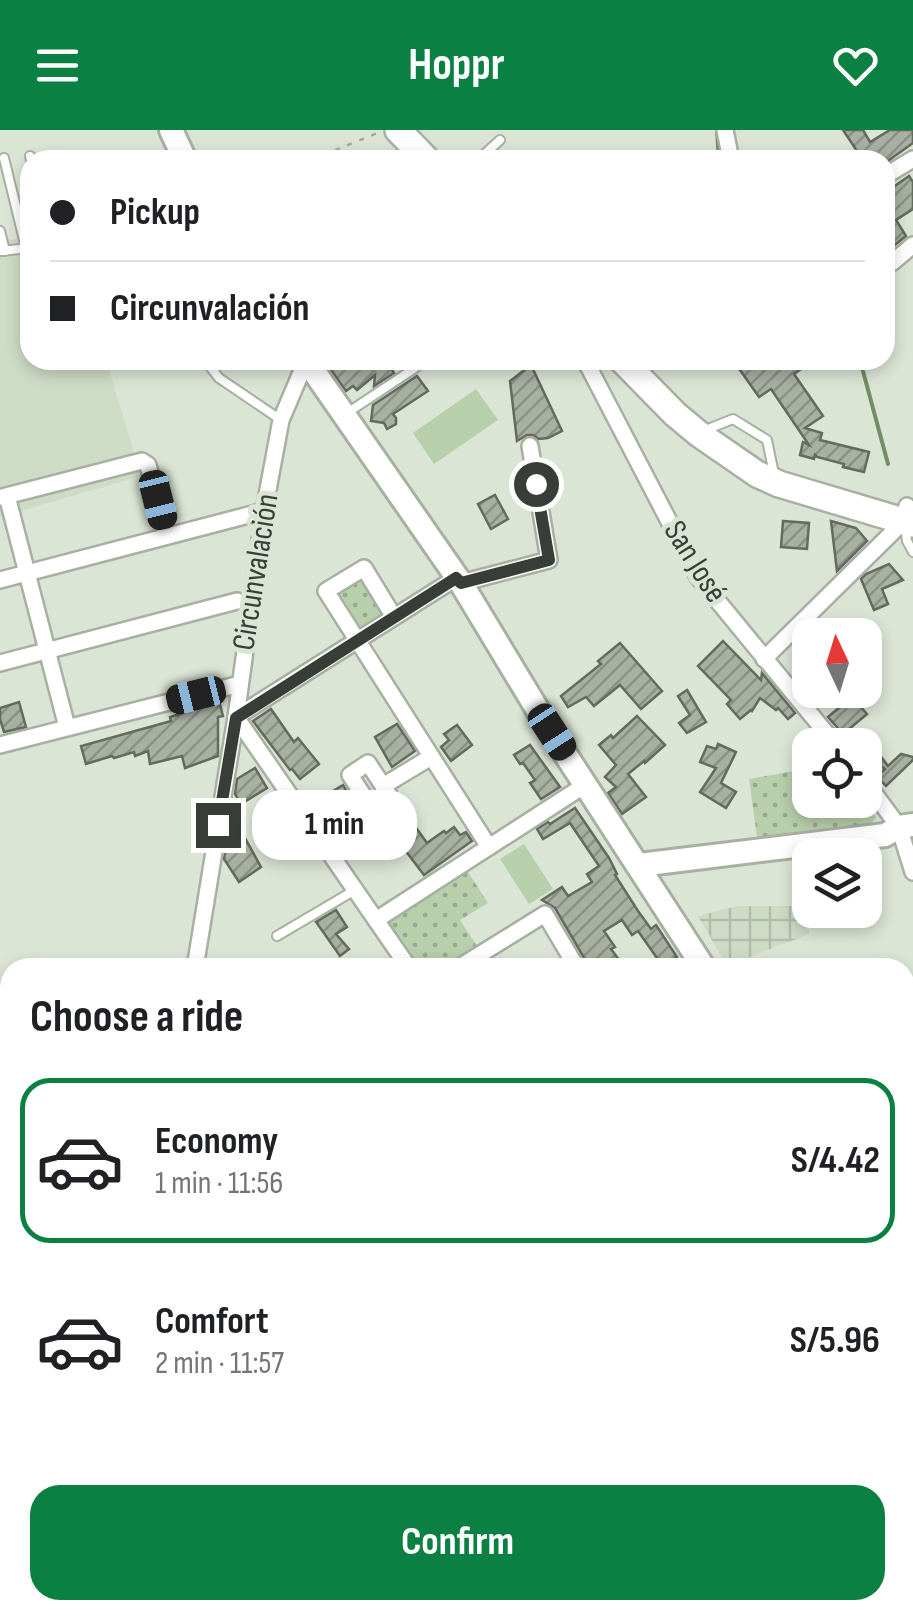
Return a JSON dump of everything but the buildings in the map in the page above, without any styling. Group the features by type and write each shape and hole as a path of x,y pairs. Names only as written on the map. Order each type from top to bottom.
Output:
{"main road":[{"path":"398,130 417,150"},
{"path":"416,130 435,150"},
{"path":"632,370 699,434 757,474 779,484 909,515"},
{"path":"646,370 708,429 738,451 773,469 909,515"}],"street":[{"name":"Circunvalación","path":"198,958 264,511 282,420 302,370"},
{"path":"313,370 459,580 639,865 692,958"},
{"name":"San José","path":"590,370 698,577 822,728"},
{"path":"401,958 236,718 459,580 549,560 530,446"},
{"path":"68,728 4,497 142,461 148,465 167,536"},
{"path":"0,580 264,511"},
{"path":"764,658 909,515"},
{"path":"394,617 364,568 326,592 489,847"},
{"path":"0,662 237,602"},
{"path":"0,745 240,684"},
{"path":"383,786 431,757"},
{"path":"376,920 585,785"},
{"path":"882,799 906,826 913,872"},
{"path":"639,865 885,836 906,826"},
{"path":"474,958 545,914 571,958"}],"lane":[{"path":"489,150 500,140"},
{"path":"4,158 20,218"},
{"path":"0,231 3,251"},
{"path":"213,370 282,420"},
{"path":"344,415 411,370"},
{"path":"909,515 907,542 913,552"},
{"path":"277,936 355,890"}],"path":[{"path":"336,150 385,130"}],"shaded area":[{"path":"20,239 20,370 109,370 141,476 0,517 0,240"},
{"path":"476,389 498,420 434,464 413,433"},
{"path":"363,573 387,612 361,628 336,590"},
{"path":"792,771 792,818 875,818 865,832 758,844 749,779"},
{"path":"524,844 553,889 529,904 500,859"},
{"path":"468,872 488,903 460,920 479,949 464,958 408,958 385,923"},
{"path":"737,906 792,906 792,928 808,928 809,934 748,958 722,958 698,916"}],"waterway":[{"path":"717,130 718,150"},
{"path":"863,370 888,464"}],"route":[{"path":"218,825 236,718 456,578 461,583 549,560 536,484"}]}
